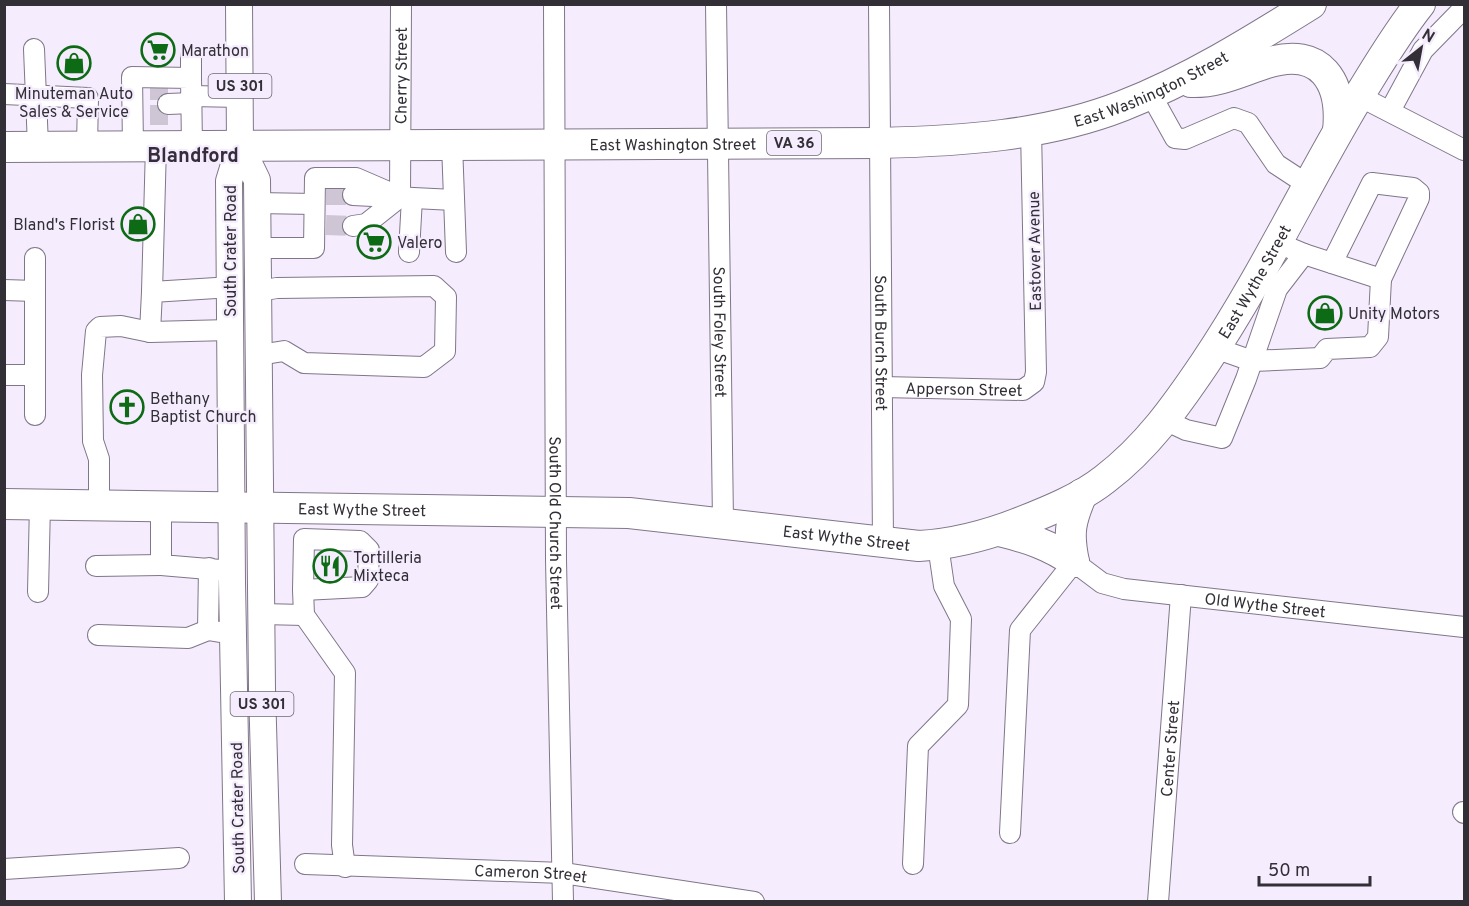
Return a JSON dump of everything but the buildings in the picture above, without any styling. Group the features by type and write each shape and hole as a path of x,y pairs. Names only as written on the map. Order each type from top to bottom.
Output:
{"highway":[{"name":"East Washington Street","path":"4,147 879,143 991,137 1031,130 1121,106 1227,56 1311,4"},
{"name":"East Wythe Street","path":"4,504 308,506 629,513 723,522 883,544 938,545 999,531 1082,494 1122,466 1165,420 1215,348 1277,244 1338,131 1419,4"},
{"path":"1176,81 1220,80 1266,63 1304,60 1315,64 1331,79 1340,110 1338,131"},
{"path":"1074,562 1069,538 1070,528 1082,494"},
{"path":"999,531 1034,539 1053,547 1074,562"}],"main road":[{"name":"US 301","path":"239,4 240,145"},
{"name":"South Crater Road","path":"238,902 233,633 220,569 247,506 259,355 257,180 240,145"},
{"name":"South Crater Road","path":"240,145 229,181 232,286 230,330 247,506 262,614 268,902"}],"street":[{"name":"Cherry Street","path":"401,4 402,145 409,252"},
{"name":"South Old Church Street","path":"554,4 553,143 563,902"},
{"name":"South Foley Street","path":"716,4 716,143 723,522"},
{"name":"South Burch Street","path":"879,4 883,544"},
{"path":"1390,111 1423,50 1464,8"},
{"path":"34,49 38,146"},
{"path":"191,57 192,146"},
{"path":"150,332 152,292 145,146 150,103 132,78 191,96"},
{"path":"1150,93 1175,138 1185,139 1234,118 1248,123 1276,164 1308,185"},
{"path":"4,94 88,98 87,146"},
{"path":"150,103 191,96 240,97"},
{"path":"1359,96 1464,150"},
{"name":"Eastover Avenue","path":"1031,130 1036,372"},
{"path":"452,144 456,252"},
{"path":"257,248 314,248 320,225 315,145"},
{"path":"257,203 317,193 356,178 406,197"},
{"path":"1215,348 1252,361 1320,358 1327,349 1371,347 1378,338 1381,279 1419,198 1419,193 1413,188 1372,183 1332,263"},
{"path":"353,195 454,200"},
{"path":"353,225 366,224 406,197"},
{"path":"1277,244 1381,279"},
{"path":"1165,420 1186,430 1222,438 1278,289 1304,254"},
{"path":"35,258 35,415"},
{"path":"152,292 232,286"},
{"path":"258,291 277,288 434,286 446,297 446,351 424,368 304,363 284,351 259,355"},
{"path":"4,290 35,291"},
{"path":"99,504 99,459 93,441 92,375 96,331 100,327 121,326 150,332 230,330"},
{"name":"Apperson Street","path":"882,387 1023,390 1034,382 1036,372"},
{"path":"4,375 35,375"},
{"path":"38,592 40,504"},
{"path":"161,505 161,565"},
{"path":"308,506 304,538 303,615 345,673 342,845 345,867"},
{"path":"359,507 360,541"},
{"path":"303,590 362,587 368,580 369,550 360,541 304,538"},
{"path":"913,864 918,746 958,705 961,619 944,586 938,545"},
{"path":"1011,833 1020,630 1074,562"},
{"name":"Old Wythe Street","path":"1074,562 1102,583 1124,590 1464,627"},
{"path":"96,566 161,565 220,569 208,630"},
{"name":"Center Street","path":"1158,902 1181,596"},
{"path":"262,614 303,615"},
{"path":"98,635 188,638 208,630 233,633"},
{"path":"4,869 179,858"},
{"name":"Cameron Street","path":"305,864 563,873 754,902"}],"tunnel":[{"path":"150,90 168,90"},
{"path":"150,115 168,115"},
{"path":"326,195 353,195"},
{"path":"326,225 353,226"}],"place":[{"name":"Marathon","path":"158,50"},
{"name":"Minuteman Auto Sales & Service","path":"74,63"},
{"name":"Bland's Florist","path":"138,224"},
{"name":"Valero","path":"374,242"},
{"name":"Unity Motors","path":"1325,313"},
{"name":"Bethany Baptist Church","path":"127,407"},
{"name":"Tortilleria Mixteca","path":"330,566"}],"district":[{"name":"Blandford","path":"193,155"}]}
